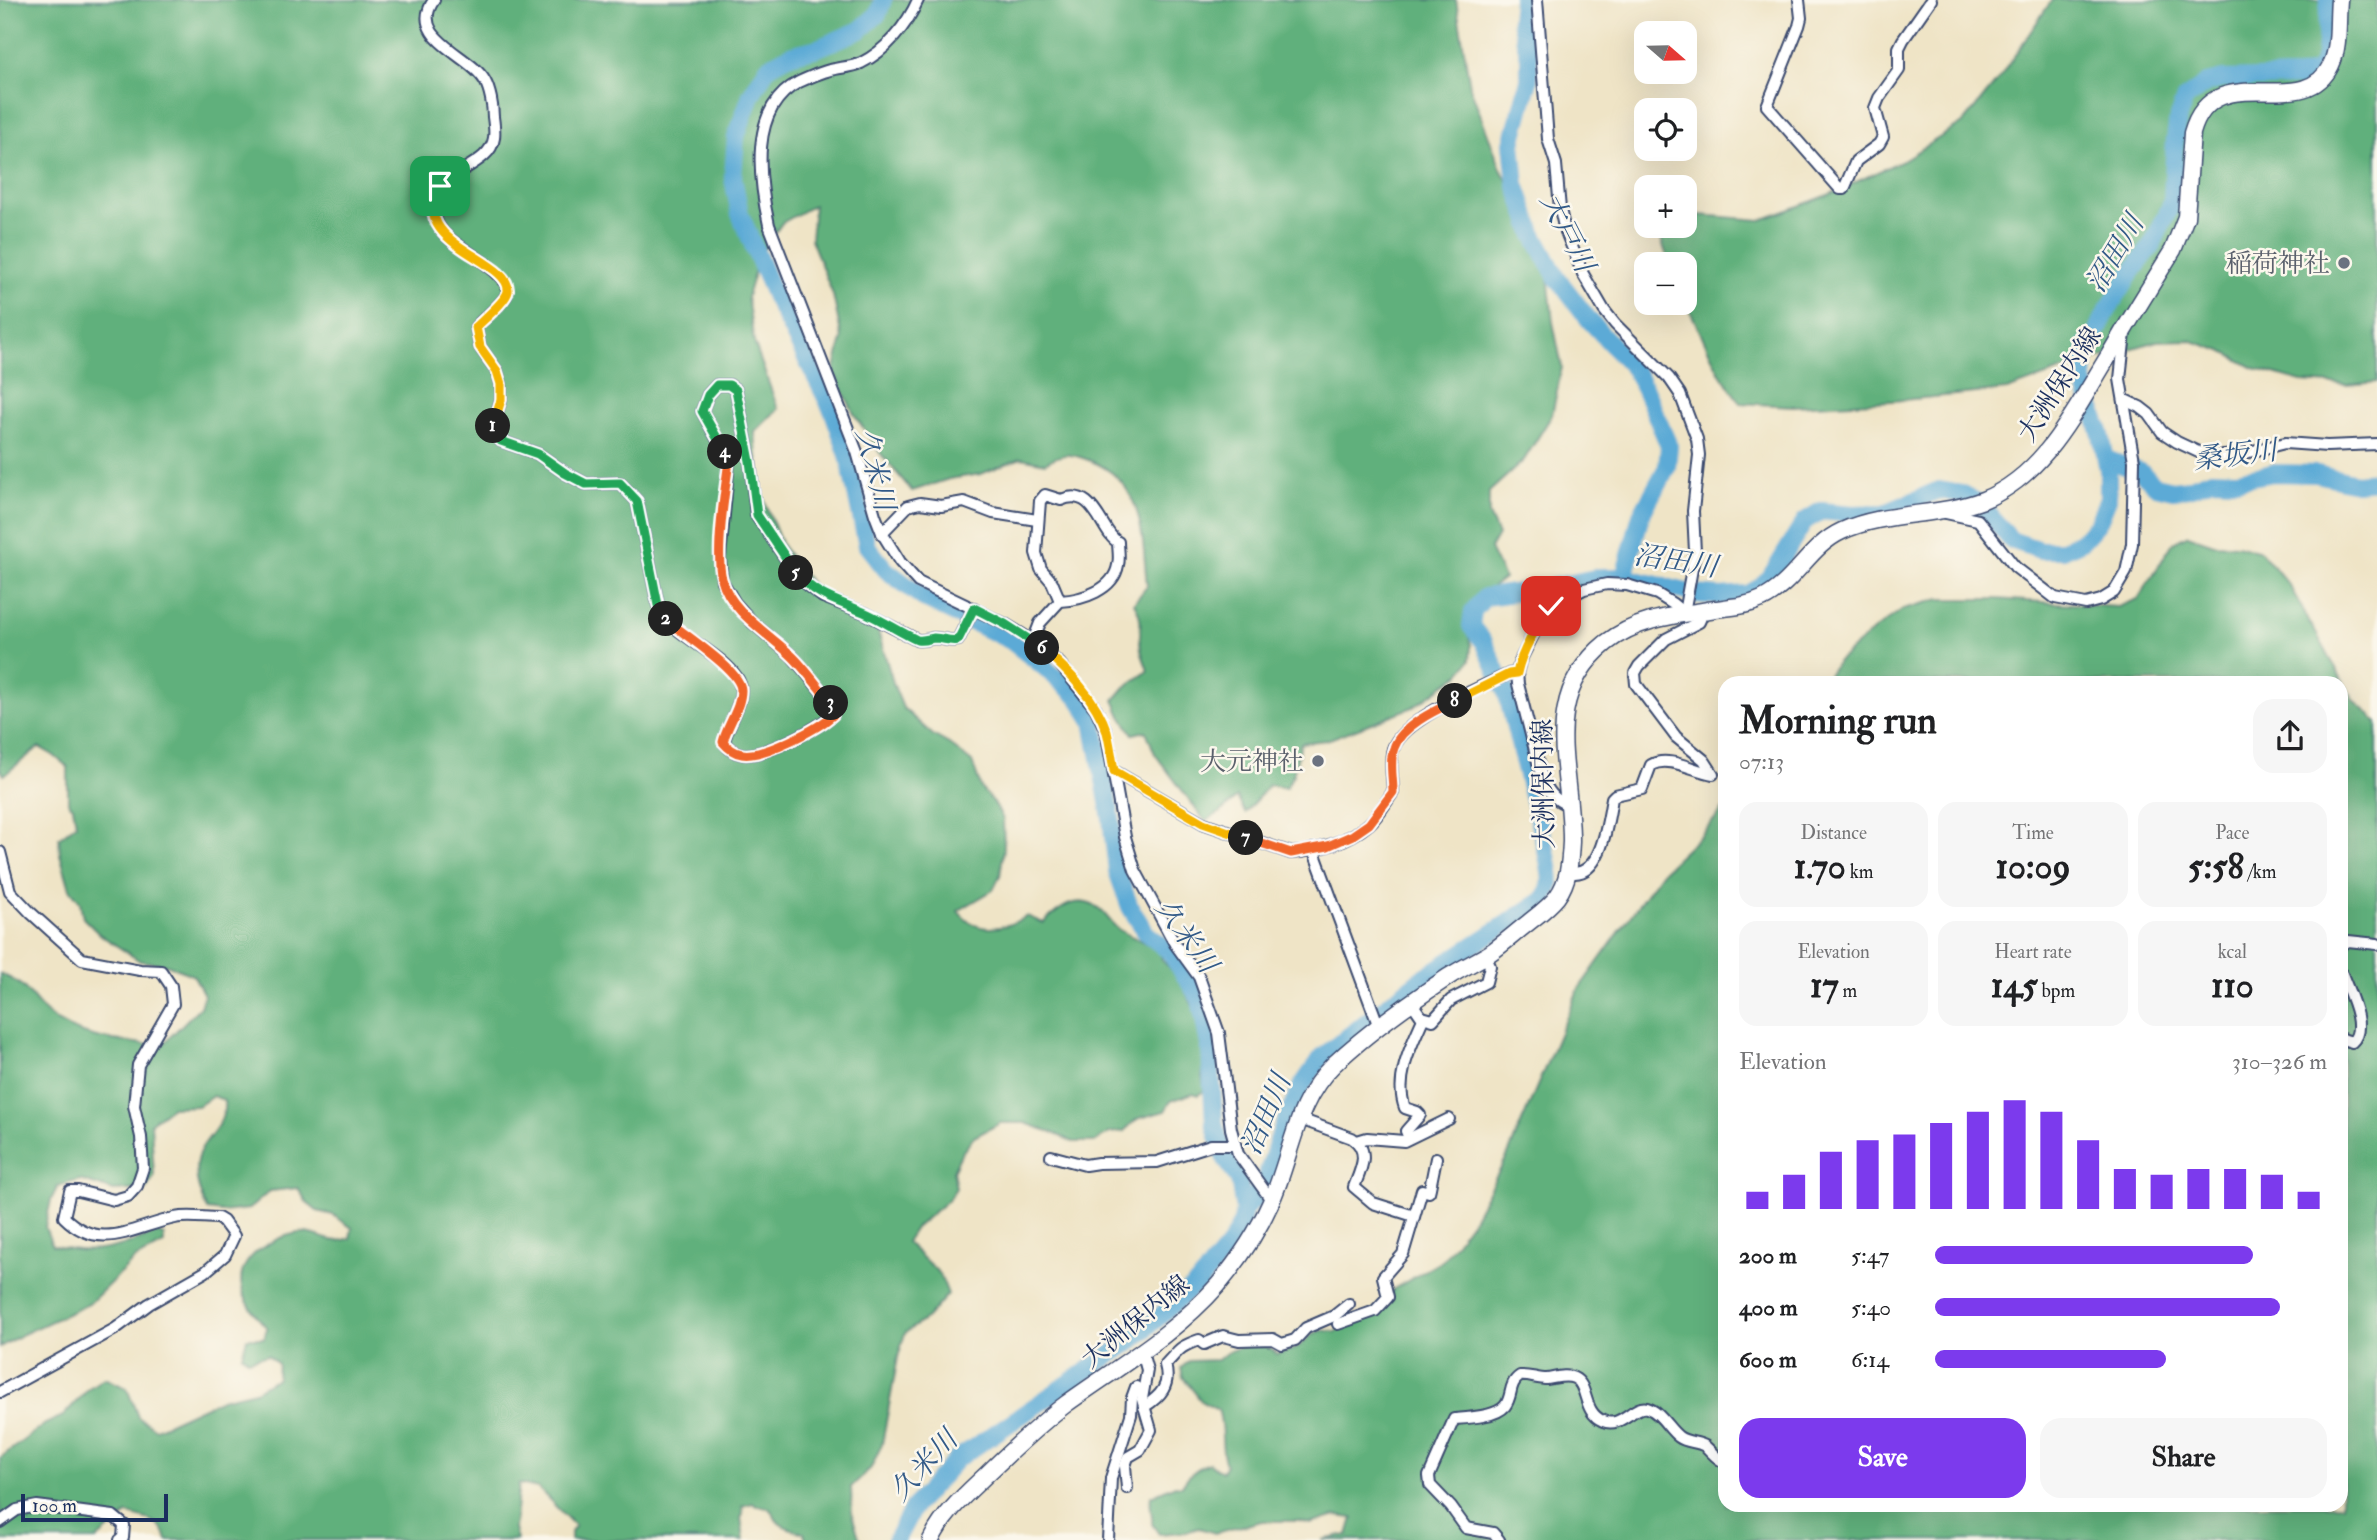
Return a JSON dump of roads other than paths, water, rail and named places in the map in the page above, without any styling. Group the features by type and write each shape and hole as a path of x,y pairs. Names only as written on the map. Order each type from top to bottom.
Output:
{"main road":[{"name":"大洲保内線","path":"931,1540 952,1507 1021,1442 1062,1408 1171,1330 1218,1284 1258,1228 1300,1119 1318,1082 1332,1066 1378,1024 1485,955 1559,895 1568,872 1571,832 1563,717 1578,675 1593,655 1628,629 1685,606 1704,611 1745,606 1764,598 1781,587 1816,548 1835,534 1854,525 1940,511 1985,499 2029,470 2059,436 2173,250 2186,217 2195,121 2209,103 2230,93 2297,91 2317,82 2326,72 2336,52 2339,0"}],"street":[{"path":"434,0 429,8 427,22 432,32 486,81 493,107 494,141 484,155 440,186 433,197 433,204 439,227 450,239 504,278 508,289 506,296 476,327 480,347 497,371 501,384 501,400 493,425 495,435 501,441 538,454 586,484 620,483 637,501 658,605 667,620 730,669 738,679 741,690 723,742 742,755 761,752 822,725 833,715 832,704 804,670 792,656 752,623 735,603 722,581 720,558 729,461 702,411 708,395 717,385 729,385 736,390 757,515 792,568 808,586 823,597 865,613 917,640 958,640 972,611"},
{"path":"918,0 909,18 880,51 850,68 834,69 796,84 770,111 760,160 761,191 769,225 857,452 882,533 907,573 972,611 1033,641 1059,663 1096,709 1107,732 1125,837 1135,870 1175,944 1199,977 1219,1033 1235,1145 1254,1180 1270,1199"},
{"path":"1114,771 1203,823 1291,853 1313,849 1343,840 1369,824 1393,792 1391,761 1399,738 1430,713 1513,674 1551,606 1584,589 1607,584 1627,585 1657,594 1673,604 1685,606 1696,552 1693,511 1699,455 1697,439 1680,394 1669,378 1604,310 1583,274 1564,227 1556,164 1548,139 1537,0"},
{"path":"1799,0 1799,26 1767,106 1828,177 1840,189 1844,189 1856,161 1879,144 1883,137 1875,108 1899,70 1899,48 1903,40 1931,0"},
{"path":"1940,511 1978,520 2015,567 2055,598 2086,604 2101,600 2114,592 2126,572 2132,544 2134,461 2120,379 2126,326"},
{"path":"2125,400 2140,407 2162,432 2209,457 2237,454 2285,443 2327,446 2377,444"},
{"path":"1033,641 1040,623 1060,601 1071,601 1093,594 1110,581 1118,566 1118,542 1112,539 1101,517 1089,505 1079,499 1069,497 1061,500 1045,495 1040,501 1037,520 1036,553 1041,569 1052,582 1060,601"},
{"path":"882,533 908,506 920,503 941,506 964,502 993,513 1037,520"},
{"path":"1568,872 1575,874 1585,871 1597,858 1612,798 1642,789 1651,765 1665,762 1713,774 1704,760 1668,729 1636,684 1634,677 1639,666 1666,639 1699,622 1704,611"},
{"path":"1513,674 1518,684 1542,778 1547,789 1558,801 1568,805"},
{"path":"1313,849 1378,1024"},
{"path":"0,852 10,891 82,959 139,970 161,971 171,986 173,1004 138,1065 134,1106 144,1168 137,1186 128,1196 114,1200 70,1191 64,1217 76,1229 110,1236 177,1218 218,1218 234,1236 225,1255 205,1272 149,1304 115,1329 0,1391"},
{"path":"2348,941 2377,944"},
{"path":"1412,1003 1422,1017 1433,1020 1451,1000 1486,982 1490,965 1485,955"},
{"path":"2348,992 2360,1028 2356,1039 2348,1041"},
{"path":"1409,1138 1406,1131 1420,1115 1405,1108 1401,1085 1411,1044 1422,1017"},
{"path":"1300,1119 1357,1141 1367,1138 1402,1141 1449,1119"},
{"path":"1357,1141 1363,1151 1364,1162 1354,1187 1373,1203 1414,1216"},
{"path":"1051,1156 1085,1165 1157,1162 1211,1145 1235,1145"},
{"path":"1338,1324 1375,1311 1388,1297 1383,1277 1403,1254 1422,1190 1429,1192 1436,1158"},
{"path":"1144,1407 1158,1398 1168,1376 1165,1365 1173,1353 1181,1350 1188,1342 1199,1340 1204,1344 1223,1336 1239,1340 1276,1339 1282,1344 1291,1342 1306,1328 1334,1316 1349,1304"},
{"path":"1127,1488 1125,1466 1128,1457 1140,1450 1151,1430 1142,1394 1147,1370 1142,1352"},
{"path":"1499,1540 1493,1532 1466,1528 1430,1485 1429,1476 1454,1419 1479,1417 1505,1406 1513,1381 1520,1376 1574,1378 1580,1383 1592,1414 1604,1422 1612,1423 1640,1408 1647,1408 1662,1419 1678,1437 1705,1447 1718,1459"},
{"path":"1108,1540 1111,1478 1131,1415 1136,1387"},
{"path":"0,1522 17,1510 37,1506 89,1512 113,1516 124,1525 123,1538 120,1540"}],"waterway":[{"name":"久米川","path":"883,0 878,14 860,30 818,48 790,55 768,67 751,95 736,137 733,178 740,214 775,297 833,412 848,455 867,546 886,570 926,600 1011,641 1078,697 1093,721 1111,818 1117,871 1130,907 1146,933 1169,951 1200,999 1210,1049 1214,1123 1224,1156 1239,1180 1244,1209 1242,1222 1229,1246 1200,1281 1134,1339 957,1459 913,1508 896,1540"},
{"name":"大戸川","path":"1522,0 1520,20 1529,57 1529,80 1512,143 1516,184 1533,233 1557,278 1590,321 1634,369 1669,446 1667,467 1641,515 1624,577"},
{"name":"沼田川","path":"1244,1209 1254,1200 1266,1179 1281,1131 1301,1087 1322,1057 1418,981 1543,900 1549,889 1551,878 1547,855 1506,691 1484,642 1471,626 1473,611 1485,597 1600,577 1624,577 1695,594 1748,594 1762,586 1775,570 1805,521 1821,511 1885,513 1939,490 1962,494 1979,503 2011,540 2040,550 2063,550 2082,541 2098,523 2108,499 2108,470 2101,435 2084,381 2086,347 2129,276 2151,247 2172,203 2175,140 2178,117 2185,99 2207,83 2223,79 2300,77 2318,71 2325,56 2329,0"},
{"name":"桑坂川","path":"2106,459 2141,472 2156,486 2173,490 2189,488 2212,479 2236,480 2273,473 2317,474 2356,483 2377,481"}],"place":[{"name":"稲荷神社","path":"2344,263"},
{"name":"大元神社","path":"1318,761"}]}
